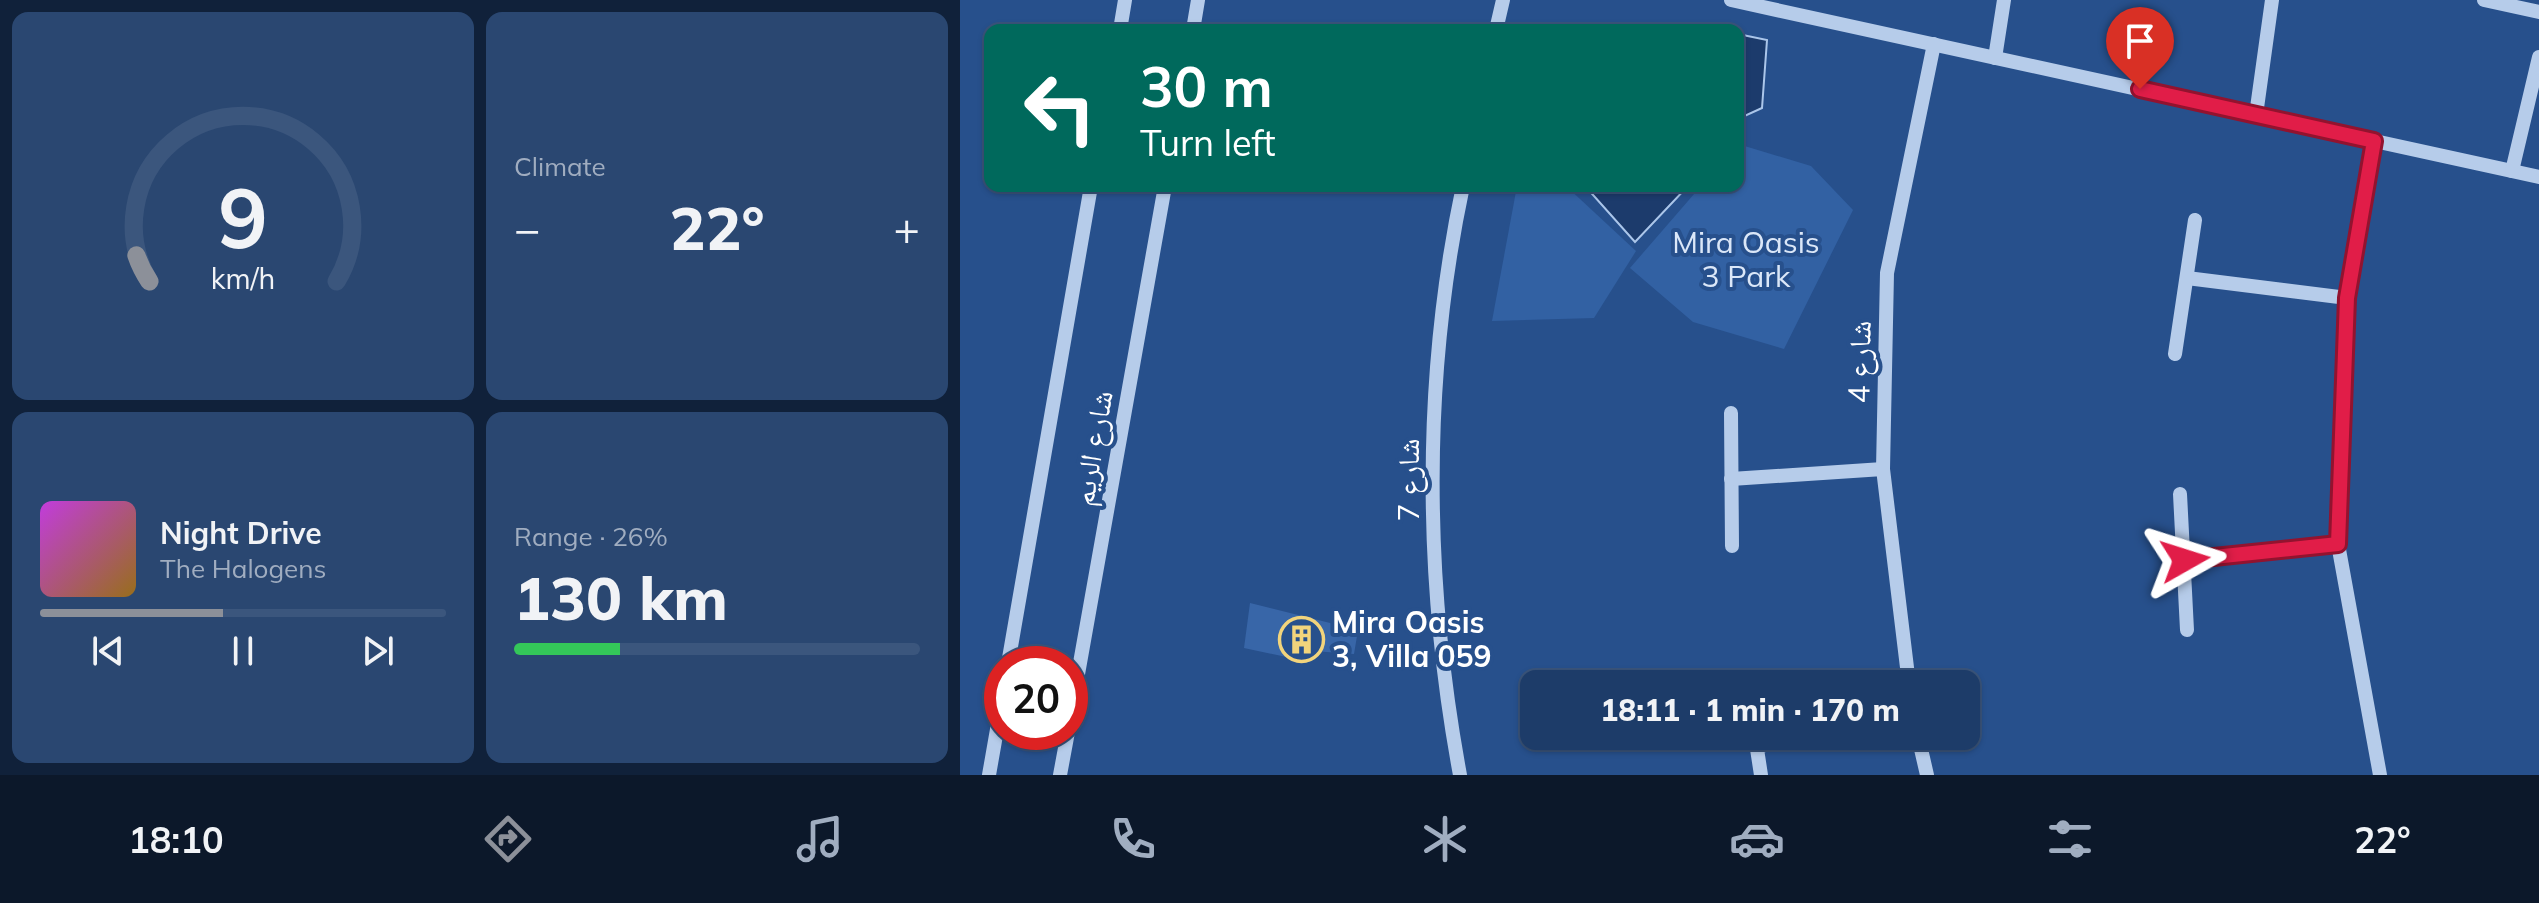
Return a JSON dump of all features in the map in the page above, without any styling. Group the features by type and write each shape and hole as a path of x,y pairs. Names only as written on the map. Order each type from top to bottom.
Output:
{"street":[{"path":"1121,24 1125,0"},
{"path":"1194,24 1198,0"},
{"path":"1497,24 1503,0"},
{"path":"1735,0 2539,177"},
{"path":"1995,58 2004,0"},
{"path":"2256,115 2272,0"},
{"path":"2484,0 2539,12"},
{"name":"شارع 4","path":"1907,670 1883,469 1887,273 1934,44"},
{"path":"2512,171 2539,57"},
{"path":"2374,141 2347,298 2338,544 2380,775"},
{"name":"شارع الريم","path":"1011,646 1090,192"},
{"name":"شارع الريم","path":"1083,646 1164,192"},
{"name":"شارع 7","path":"1460,775 1439,621 1433,471 1442,312 1462,192"},
{"path":"2175,354 2195,220"},
{"path":"2187,278 2347,298"},
{"path":"1731,413 1732,546"},
{"path":"1731,479 1883,469"},
{"path":"2180,494 2187,630"},
{"path":"2185,560 2338,544"},
{"path":"989,775 993,750"},
{"path":"1060,775 1065,750"},
{"path":"1757,750 1761,775"},
{"path":"1921,750 1927,775"}],"green space":[{"name":"Mira Oasis 3 Park","path":"1744,146 1811,166 1853,210 1784,349 1693,322 1630,268 1696,192 1744,192"},
{"path":"1516,192 1572,192 1636,251 1594,318 1492,321"}],"shaded area":[{"path":"1744,35 1767,40 1762,108 1744,116"},
{"path":"1590,192 1682,192 1635,242"}],"building":[{"name":"Mira Oasis 3, Villa 059","path":"1250,603 1358,630 1354,654 1313,651 1310,662 1244,648"}],"place":[{"name":"Mira Oasis 3, Villa 059","path":"1301,639"}],"route":[{"path":"2140,89 2374,141 2347,298 2338,544 2185,560"}]}
